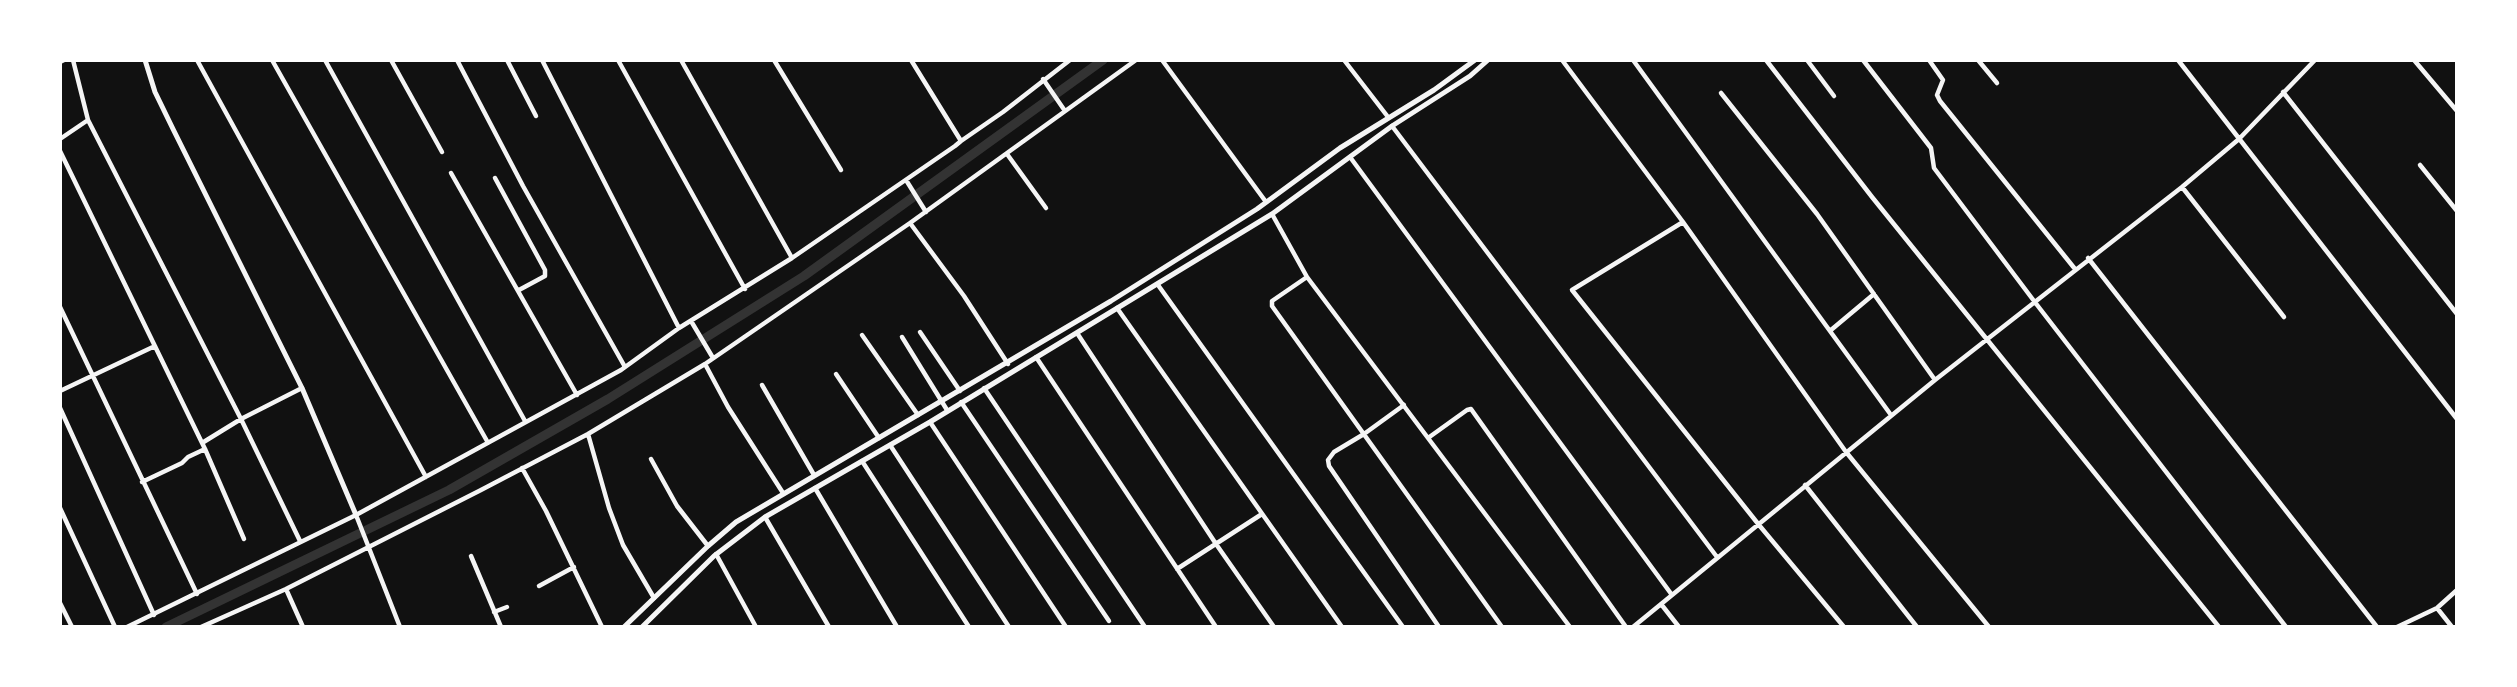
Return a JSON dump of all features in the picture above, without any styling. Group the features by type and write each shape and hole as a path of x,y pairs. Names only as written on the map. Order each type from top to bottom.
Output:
{"street":[{"path":"60,62 64,60"},
{"path":"73,60 88,120 241,419 300,542"},
{"path":"145,60 155,92 302,388 369,546 400,627"},
{"path":"197,60 426,477"},
{"path":"272,60 487,441"},
{"path":"325,60 525,421"},
{"path":"391,60 442,152"},
{"path":"457,60 523,186 625,367"},
{"path":"507,60 536,116"},
{"path":"542,60 679,328"},
{"path":"618,60 745,289"},
{"path":"681,60 792,258"},
{"path":"774,60 841,170"},
{"path":"911,60 961,141"},
{"path":"127,627 356,515 625,367 679,328 692,323 745,289 906,180 1003,112 1068,60"},
{"path":"201,627 286,589 588,434 705,364 926,212 1136,60"},
{"path":"1162,60 1266,202"},
{"path":"1344,60 1388,117"},
{"path":"624,627 736,522 1008,364 1129,290 1266,202 1340,148 1434,90 1475,60"},
{"path":"642,627 716,554 765,517 930,422 1272,214 1392,126 1470,76 1488,60"},
{"path":"1562,60 1683,222 1846,452 1989,627"},
{"path":"1633,60 1831,330 1891,416"},
{"path":"1766,60 1872,197 2219,627"},
{"path":"1807,60 1834,96"},
{"path":"1863,60 1931,148 1934,168 2286,627"},
{"path":"1929,60 1943,80 1937,95 1940,101 2075,269"},
{"path":"1978,60 1997,83"},
{"path":"2178,60 2457,419"},
{"path":"1633,627 1986,339 2182,187 2239,139 2315,60"},
{"path":"2414,60 2457,111"},
{"path":"1044,79 1065,111"},
{"path":"2283,92 2457,314"},
{"path":"1721,93 1794,185 1935,380"},
{"path":"60,139 88,120"},
{"path":"1392,126 1481,248 1717,557"},
{"path":"60,151 204,446 244,539"},
{"path":"1007,154 1046,208"},
{"path":"1350,157 1671,595"},
{"path":"2420,165 2457,212"},
{"path":"452,173 577,395"},
{"path":"495,178 545,270 545,276 519,290"},
{"path":"906,180 926,212"},
{"path":"2182,187 2284,316"},
{"path":"1272,214 1307,277 1570,627"},
{"path":"1683,222 1572,290 1759,525 1844,627"},
{"path":"910,223 964,296 1008,364"},
{"path":"2088,258 2377,627"},
{"path":"1307,277 1272,301 1272,306 1502,627"},
{"path":"1158,285 1403,627"},
{"path":"1129,290 1135,297"},
{"path":"1831,330 1874,294"},
{"path":"60,307 196,594"},
{"path":"1117,308 1342,627"},
{"path":"692,323 713,358"},
{"path":"920,332 960,391"},
{"path":"1077,333 1216,544 1274,627"},
{"path":"862,335 918,415"},
{"path":"902,337 947,410"},
{"path":"60,391 92,378 155,346"},
{"path":"1036,357 1216,627"},
{"path":"705,364 728,407 783,493"},
{"path":"836,374 879,438"},
{"path":"762,385 814,475"},
{"path":"142,482 182,463 241,419 302,388"},
{"path":"984,388 1145,627"},
{"path":"961,402 1109,621"},
{"path":"1404,405 1331,454 1328,460 1329,466 1439,627"},
{"path":"60,408 154,615"},
{"path":"1428,438 1471,409 1626,627"},
{"path":"930,422 1066,627"},
{"path":"588,434 609,508 623,545 654,598"},
{"path":"890,444 1009,627"},
{"path":"651,459 677,506 708,546"},
{"path":"862,461 969,627"},
{"path":"522,468 574,567 602,627"},
{"path":"1805,486 1917,627"},
{"path":"815,488 897,627"},
{"path":"60,508 116,627"},
{"path":"1177,569 1262,514"},
{"path":"765,517 829,627"},
{"path":"716,554 756,627"},
{"path":"471,556 501,627"},
{"path":"539,586 574,567"},
{"path":"286,589 303,627"},
{"path":"2397,627 2437,608 2457,590"},
{"path":"60,603 72,627"},
{"path":"1661,604 1679,627"},
{"path":"494,612 507,607"},
{"path":"2437,608 2452,627"}],"waterway":[{"path":"166,627 449,490 608,399 804,276 1103,60"}]}
